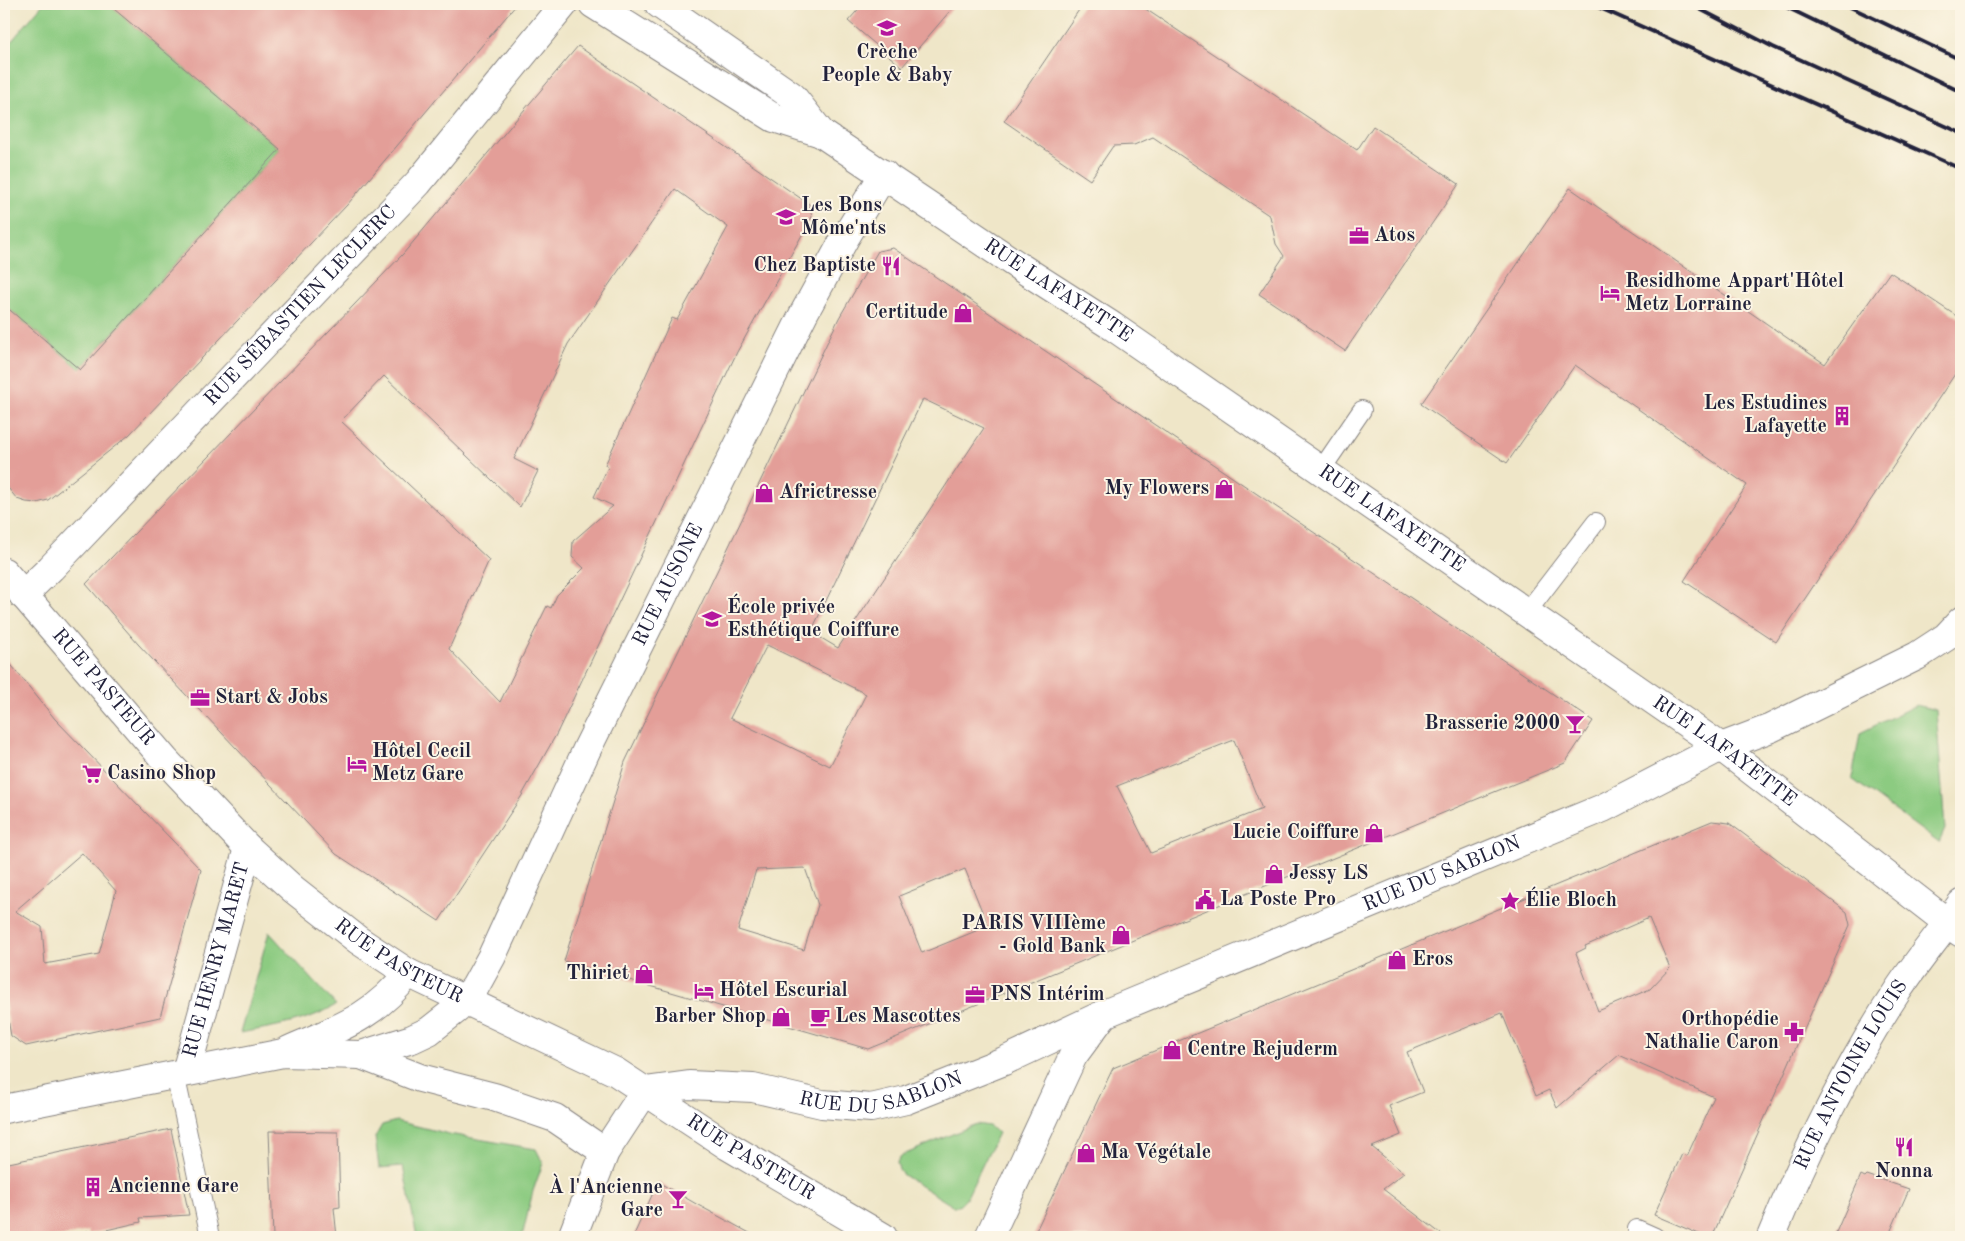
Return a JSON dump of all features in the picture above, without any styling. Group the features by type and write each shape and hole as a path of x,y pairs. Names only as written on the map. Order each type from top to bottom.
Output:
{"street":[{"name":"RUE SÉBASTIEN LECLERC","path":"23,595 51,568 418,183 564,4"},
{"name":"RUE LAFAYETTE","path":"593,4 774,118 821,134 1112,326 1721,747 1957,920"},
{"name":"RUE LAFAYETTE","path":"659,4 792,96 821,134"},
{"name":"RUE AUSONE","path":"465,999 475,987 492,956 587,749 804,313 884,174"},
{"name":"RUE PASTEUR","path":"4,572 165,760 248,848 293,889 358,940 408,973 616,1072 728,1146 883,1237"},
{"name":"RUE DU SABLON","path":"645,1091 689,1085 753,1088 822,1104 871,1108 906,1100 1004,1061 1104,1014 1603,808 1721,747 1771,728 1917,656 1946,637 1961,621"},
{"name":"RUE HENRY MARET","path":"181,1073 248,848"},
{"name":"RUE ANTOINE LOUIS","path":"1771,1237 1792,1187 1848,1074 1897,991 1920,959 1957,920"},
{"name":"RUE HENRY MARET","path":"283,1053 345,1025 372,1010 392,994 408,973"},
{"name":"RUE HENRY MARET","path":"4,1109 283,1053 360,1055 412,1040 428,1031 457,1009 465,999"},
{"path":"989,1237 1073,1056 1104,1014"},
{"path":"360,1055 420,1078 494,1097 555,1118 605,1152"},
{"path":"572,1237 605,1152 645,1091"}],"lane":[{"path":"1321,470 1362,410"},
{"path":"1527,612 1596,522"},
{"path":"181,1073 210,1237"},
{"path":"1637,1229 1655,1237"}],"green space":[{"path":"43,4 108,4 280,149 80,369 4,305 4,50"},
{"path":"1916,705 1936,710 1945,829 1939,843 1852,779 1860,733"},
{"path":"269,932 336,1005 302,1020 240,1033"},
{"path":"396,1121 449,1134 536,1149 543,1163 533,1191 522,1237 417,1237 403,1166 379,1168 375,1137 382,1125"},
{"path":"976,1124 989,1126 998,1133 966,1199 959,1206 953,1206 903,1175 899,1170 897,1162 901,1156"}],"building":[{"path":"108,4 517,4 347,205 129,435 48,500 37,503 26,502 17,499 4,483 4,305 80,370 280,149"},
{"path":"863,4 956,4 902,67 848,21"},
{"path":"1083,4 1138,4 1357,150 1373,126 1459,184 1345,351 1259,294 1284,256 1276,244 1270,216 1153,137 1134,145 1113,146 1090,180 1004,121"},
{"path":"578,46 809,204 812,217 737,352 557,733 521,797 439,921 336,854 138,644 86,584 403,254","holes":["675,189 728,227 677,320 672,318 605,465 608,467 594,497 613,506 573,541 572,557 584,568 557,595 551,608 547,606 500,702 449,649 489,560 341,421 384,376 520,507 538,471 514,459 568,344"]},
{"path":"1570,188 1825,364 1890,272 1961,319 1961,365 1776,642 1684,581 1747,485 1575,365 1507,463 1421,404"},
{"path":"893,248 1593,721 1565,763 868,1049 564,961 625,762 839,318 878,251","holes":["923,399 984,428 838,648 811,632","767,645 866,694 830,766 730,718","1234,740 1262,809 1151,853 1117,786","805,868 818,905 804,950 738,930 756,870","965,869 988,926 922,953 899,896"]},
{"path":"4,656 55,719 201,870 160,1017 26,1046 11,1036 4,997","holes":["82,853 116,891 99,954 45,964 42,927 15,911"]},
{"path":"1712,821 1729,823 1789,868 1847,912 1850,925 1712,1237 1706,1237 1654,1215 1682,1154 1687,1156 1714,1097 1619,1055 1557,1108 1549,1090 1536,1096 1502,1013 1407,1052 1423,1092 1389,1106 1401,1135 1372,1147 1404,1173 1383,1189 1445,1237 1033,1237 1113,1068","holes":["1649,918 1670,968 1650,989 1598,1011 1576,953 1586,948 1585,946"]},
{"name":"Ancienne Gare","path":"171,1129 189,1215 140,1218 141,1222 89,1234 88,1231 60,1237 4,1237 4,1164"},
{"path":"269,1131 338,1132 340,1207 334,1208 337,1237 273,1237"},
{"path":"1861,1175 1865,1177 1867,1175 1909,1189 1888,1237 1834,1237"},
{"path":"658,1182 698,1205 757,1237 633,1237"}],"railway":[{"path":"1591,4 1961,169"},
{"path":"1690,4 1773,47 1961,133"},
{"path":"1780,4 1961,92"},
{"path":"1844,4 1961,60"}],"place":[{"name":"Crèche People & Baby","path":"887,28"},
{"name":"Les Bons Môme'nts","path":"786,217"},
{"name":"Atos","path":"1359,236"},
{"name":"Chez Baptiste","path":"891,266"},
{"name":"Residhome Appart'Hôtel Metz Lorraine","path":"1610,293"},
{"name":"Certitude","path":"963,313"},
{"name":"Les Estudines Lafayette","path":"1842,416"},
{"name":"My Flowers","path":"1224,489"},
{"name":"Africtresse","path":"764,493"},
{"name":"École privée Esthétique Coiffure","path":"712,619"},
{"name":"Start & Jobs","path":"200,698"},
{"name":"Brasserie 2000","path":"1575,724"},
{"name":"Hôtel Cecil Metz Gare","path":"357,764"},
{"name":"Casino Shop","path":"92,774"},
{"name":"Lucie Coiffure","path":"1374,833"},
{"name":"Jessy LS","path":"1274,874"},
{"name":"La Poste Pro","path":"1205,900"},
{"name":"Élie Bloch","path":"1510,901"},
{"name":"PARIS VIIIème - Gold Bank","path":"1121,935"},
{"name":"Eros","path":"1397,960"},
{"name":"Thiriet","path":"644,974"},
{"name":"Hôtel Escurial","path":"704,991"},
{"name":"PNS Intérim","path":"975,995"},
{"name":"Barber Shop","path":"781,1017"},
{"name":"Les Mascottes","path":"820,1017"},
{"name":"Orthopédie Nathalie Caron","path":"1794,1032"},
{"name":"Centre Rejuderm","path":"1172,1050"},
{"name":"Nonna","path":"1904,1147"},
{"name":"Ma Végétale","path":"1086,1153"},
{"name":"Ancienne Gare","path":"93,1187"},
{"name":"À l'Ancienne Gare","path":"678,1199"}]}
